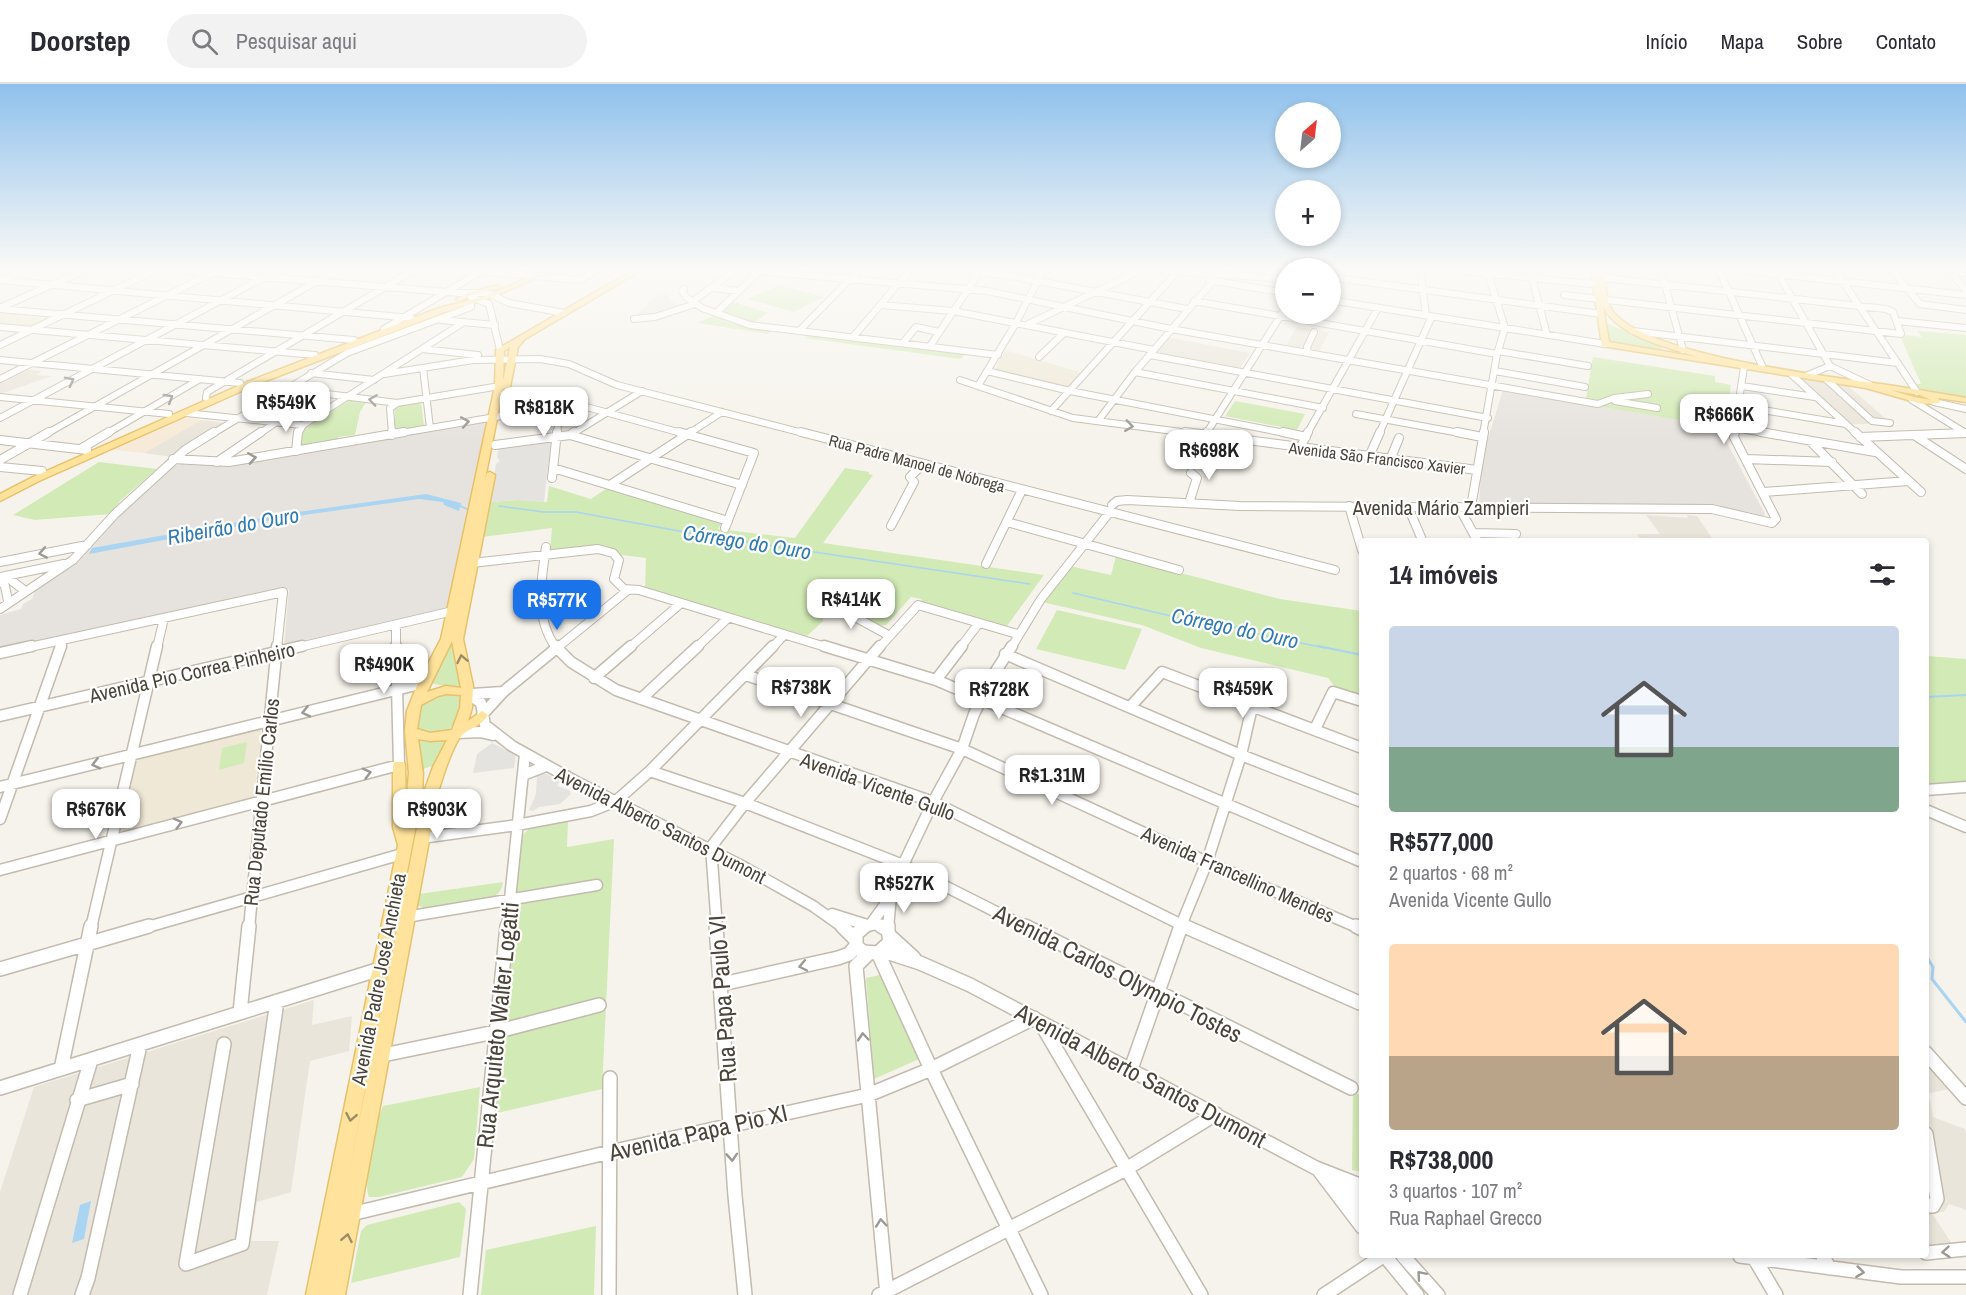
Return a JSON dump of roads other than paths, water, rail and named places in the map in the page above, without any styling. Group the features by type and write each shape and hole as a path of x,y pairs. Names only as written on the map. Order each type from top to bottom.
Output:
{"main road":[{"path":"0,498 240,383 390,327"},
{"path":"0,492 85,449 186,413 250,384 392,327"},
{"path":"498,354 541,327"},
{"path":"1603,327 1605,344 1683,350 1692,356 1913,394 1933,405 1966,402"},
{"path":"1623,327 1633,331"},
{"path":"1627,327 1662,348 1692,356 1744,367 1966,402"},
{"name":"Avenida Padre José Anchieta","path":"316,1295 415,794 416,773 411,731 415,704 447,639 503,385 514,346 521,338"},
{"name":"Avenida Padre José Anchieta","path":"498,354 503,385"},
{"name":"Avenida Padre José Anchieta","path":"335,1295 383,1054 421,837 439,767 457,733 466,708 467,693 458,639 495,445 497,417"},
{"path":"424,683 467,693"},
{"path":"415,704 434,692 447,690"},
{"path":"411,731 429,738 457,733 483,716"},
{"path":"403,849 400,827 399,770 416,773 439,767"}],"street":[{"path":"0,327 315,355"},
{"path":"0,345 37,327"},
{"path":"0,379 105,327"},
{"path":"0,418 173,327"},
{"path":"213,327 354,340"},
{"path":"0,460 241,327"},
{"path":"206,398 207,392 320,327"},
{"path":"0,609 8,601 71,561 173,459 185,450 346,353 417,327"},
{"path":"296,451 298,431 303,425 457,327"},
{"path":"495,327 498,354"},
{"path":"762,327 998,355"},
{"path":"799,331 803,327"},
{"path":"853,337 862,327"},
{"path":"903,343 915,327 939,332"},
{"path":"930,346 943,327"},
{"path":"978,386 1015,327"},
{"path":"1033,327 1113,342 1245,373 1488,418"},
{"path":"1051,411 1127,327"},
{"path":"1159,327 1300,351 1307,350 1347,360 1598,404 1647,393"},
{"path":"1098,421 1173,327"},
{"path":"1205,436 1273,327"},
{"path":"1336,327 1588,366"},
{"path":"1299,448 1368,327"},
{"path":"1369,457 1425,327"},
{"path":"1496,327 1605,344"},
{"path":"1545,327 1547,334"},
{"path":"1676,327 1683,350"},
{"path":"1744,327 1762,368"},
{"path":"1808,327 1830,366 1870,385"},
{"path":"1820,327 1900,335 1898,327"},
{"path":"1872,327 1898,363 1913,394"},
{"path":"1940,327 1946,333"},
{"path":"1471,507 1482,437 1488,418 1498,353 1505,328"},
{"path":"1633,331 1898,363"},
{"path":"1307,350 1314,332"},
{"path":"1039,357 1064,333"},
{"path":"422,349 498,354"},
{"path":"337,350 346,353"},
{"path":"384,374 498,354"},
{"name":"Rua Padre Manoel de Nóbrega","path":"498,354 564,362 600,379 642,391 1022,490 1110,509 1335,570"},
{"path":"0,360 240,383"},
{"path":"1808,375 1830,366"},
{"path":"1744,367 1734,437 1764,492 1908,481"},
{"path":"423,368 430,428"},
{"path":"987,371 1070,392 1306,437"},
{"path":"1495,371 1585,387"},
{"path":"1135,372 1323,408"},
{"path":"311,373 374,380"},
{"path":"1792,375 1921,492"},
{"path":"0,440 85,449 200,379"},
{"name":"Avenida São Francisco Xavier","path":"960,380 1073,418 1477,471"},
{"path":"1827,380 1875,422 1890,423"},
{"path":"250,384 397,403 503,385"},
{"path":"1742,386 1815,397"},
{"path":"495,445 570,435 642,391"},
{"path":"0,398 148,411 170,417 192,416 278,421 303,425"},
{"path":"552,478 553,468 556,438 561,400 754,453 727,524 553,468"},
{"path":"1608,400 1657,408"},
{"path":"392,435 390,408 397,403"},
{"path":"1854,404 1867,405"},
{"path":"1854,404 1867,405"},
{"path":"1854,404 1867,405"},
{"path":"1738,405 1846,424"},
{"path":"1933,405 1966,409"},
{"path":"1933,405 1966,433"},
{"path":"610,485 722,412"},
{"path":"186,413 235,419"},
{"path":"1356,414 1482,437"},
{"path":"173,459 217,462 497,417"},
{"path":"217,462 278,421"},
{"path":"1735,428 1877,452"},
{"path":"1860,437 1966,433"},
{"path":"570,435 742,485"},
{"path":"1914,435 1966,469"},
{"path":"1390,460 1399,438"},
{"path":"1810,441 1862,494"},
{"path":"1746,459 1832,462"},
{"path":"891,526 914,482 910,477 923,464"},
{"path":"0,467 42,471"},
{"path":"1189,504 1197,478 1191,473"},
{"path":"986,564 1022,490"},
{"name":"Avenida Mário Zampieri","path":"1110,509 1117,501 1127,500 1189,504 1712,509 1771,523 1776,519 1764,492"},
{"path":"1349,506 1359,540"},
{"path":"1408,507 1422,538"},
{"path":"1459,507 1476,538"},
{"path":"722,984 849,954 858,930 869,924 891,896 903,865 933,802 962,749 982,698 1005,654 1041,598 1110,509"},
{"path":"1007,522 1179,570"},
{"path":"1473,533 1516,534"},
{"path":"0,562 85,547"},
{"path":"472,563 545,550 598,549 613,553 619,560 615,582 628,590 639,590 936,680 1359,861"},
{"name":"Avenida Vicente Gullo","path":"545,550 541,625 555,650 572,665 594,678 616,690 933,802 1181,925 1359,1004"},
{"path":"2,577 71,561"},
{"path":"39,569 47,570 52,574"},
{"path":"2,577 25,591"},
{"path":"2,577 8,601"},
{"path":"483,716 503,692 628,590"},
{"name":"Rua Deputado Emílio Carlos","path":"164,618 283,592 240,1012"},
{"path":"826,601 888,635"},
{"path":"594,678 680,604"},
{"path":"711,847 745,803 914,607 918,605 1017,634"},
{"name":"Avenida Pio Correa Pinheiro","path":"0,716 453,611"},
{"path":"0,653 164,618 110,841 61,1069"},
{"path":"641,699 728,618"},
{"path":"936,680 979,623"},
{"path":"0,870 262,801 399,770 396,625"},
{"path":"421,837 517,825 591,811 616,801 650,771 784,635"},
{"path":"0,819 63,640"},
{"path":"1005,654 1241,755 1359,801"},
{"path":"1130,707 1162,672 1359,747"},
{"name":"Avenida Francellino Mendes","path":"746,675 962,749 1207,862 1359,929"},
{"path":"0,787 424,683"},
{"path":"467,693 503,692"},
{"path":"1315,729 1333,692 1359,700"},
{"name":"Avenida Alberto Santos Dumont","path":"467,693 483,704 484,724 489,730 525,754 711,847 822,910 843,926 855,942"},
{"path":"1131,1069 1159,994 1181,925 1207,862 1241,755 1252,707"},
{"name":"Avenida Alberto Santos Dumont","path":"457,733 480,732 502,739"},
{"name":"Rua Arquiteto Walter Logatti","path":"470,1295 525,754"},
{"path":"523,775 546,766"},
{"name":"Avenida Carlos Olympio Tostes","path":"650,771 745,803 903,865 1351,1088"},
{"path":"1929,790 1966,787"},
{"path":"1929,811 1966,827"},
{"name":"Rua Papa Paulo VI","path":"711,847 730,1124 745,1295"},
{"path":"0,969 250,898 403,849"},
{"path":"406,917 597,885"},
{"path":"891,896 890,942 856,966 888,1291 1126,1169 1216,1114"},
{"name":"Avenida Alberto Santos Dumont","path":"822,910 869,924"},
{"path":"869,924 881,925 890,933"},
{"name":"Avenida Alberto Santos Dumont","path":"890,933 920,963"},
{"path":"855,942 876,952 1008,1231 1041,1295"},
{"name":"Avenida Alberto Santos Dumont","path":"876,952 920,963 970,985 1316,1168 1359,1185"},
{"path":"0,1088 380,969"},
{"path":"224,1044 186,1264 242,1244 277,1000"},
{"path":"383,1054 495,1032 599,1005"},
{"path":"1036,1019 1201,1295"},
{"name":"Avenida Papa Pio XI","path":"351,1214 730,1124 868,1095 931,1069 1036,1019"},
{"path":"82,1295 88,1278 141,1045"},
{"path":"1929,1056 1966,1098"},
{"path":"21,1295 77,1100 91,1060"},
{"path":"609,1295 610,1077"},
{"path":"77,1100 132,1084"},
{"path":"1929,1152 1937,1199 1933,1206 1929,1206"},
{"path":"1316,1168 1359,1223"},
{"path":"1337,1177 1359,1203"},
{"path":"1929,1253 1966,1249"},
{"path":"1324,1295 1381,1258"},
{"path":"1386,1258 1417,1295"},
{"path":"1405,1258 1438,1295"},
{"path":"1750,1258 1776,1295"},
{"path":"1775,1258 1826,1262 1901,1277 1966,1276"}],"water":[{"path":"426,494 461,503 459,511 444,505 443,502 419,499 282,518 89,554 92,548 284,514"},
{"path":"91,1201 84,1239 72,1243 80,1205"}],"waterway":[{"name":"Ribeirão do Ouro","path":"458,505 467,509"},
{"name":"Córrego do Ouro","path":"499,506 544,512 576,512 706,536 1030,584"},
{"name":"Córrego do Ouro","path":"1073,593 1218,627 1242,627 1258,634 1325,648"},
{"name":"Córrego do Ouro","path":"1318,646 1359,654"},
{"name":"Córrego do Ouro","path":"1929,697 1966,695"},
{"path":"1929,961 1933,967 1932,979 1966,1022"}]}
